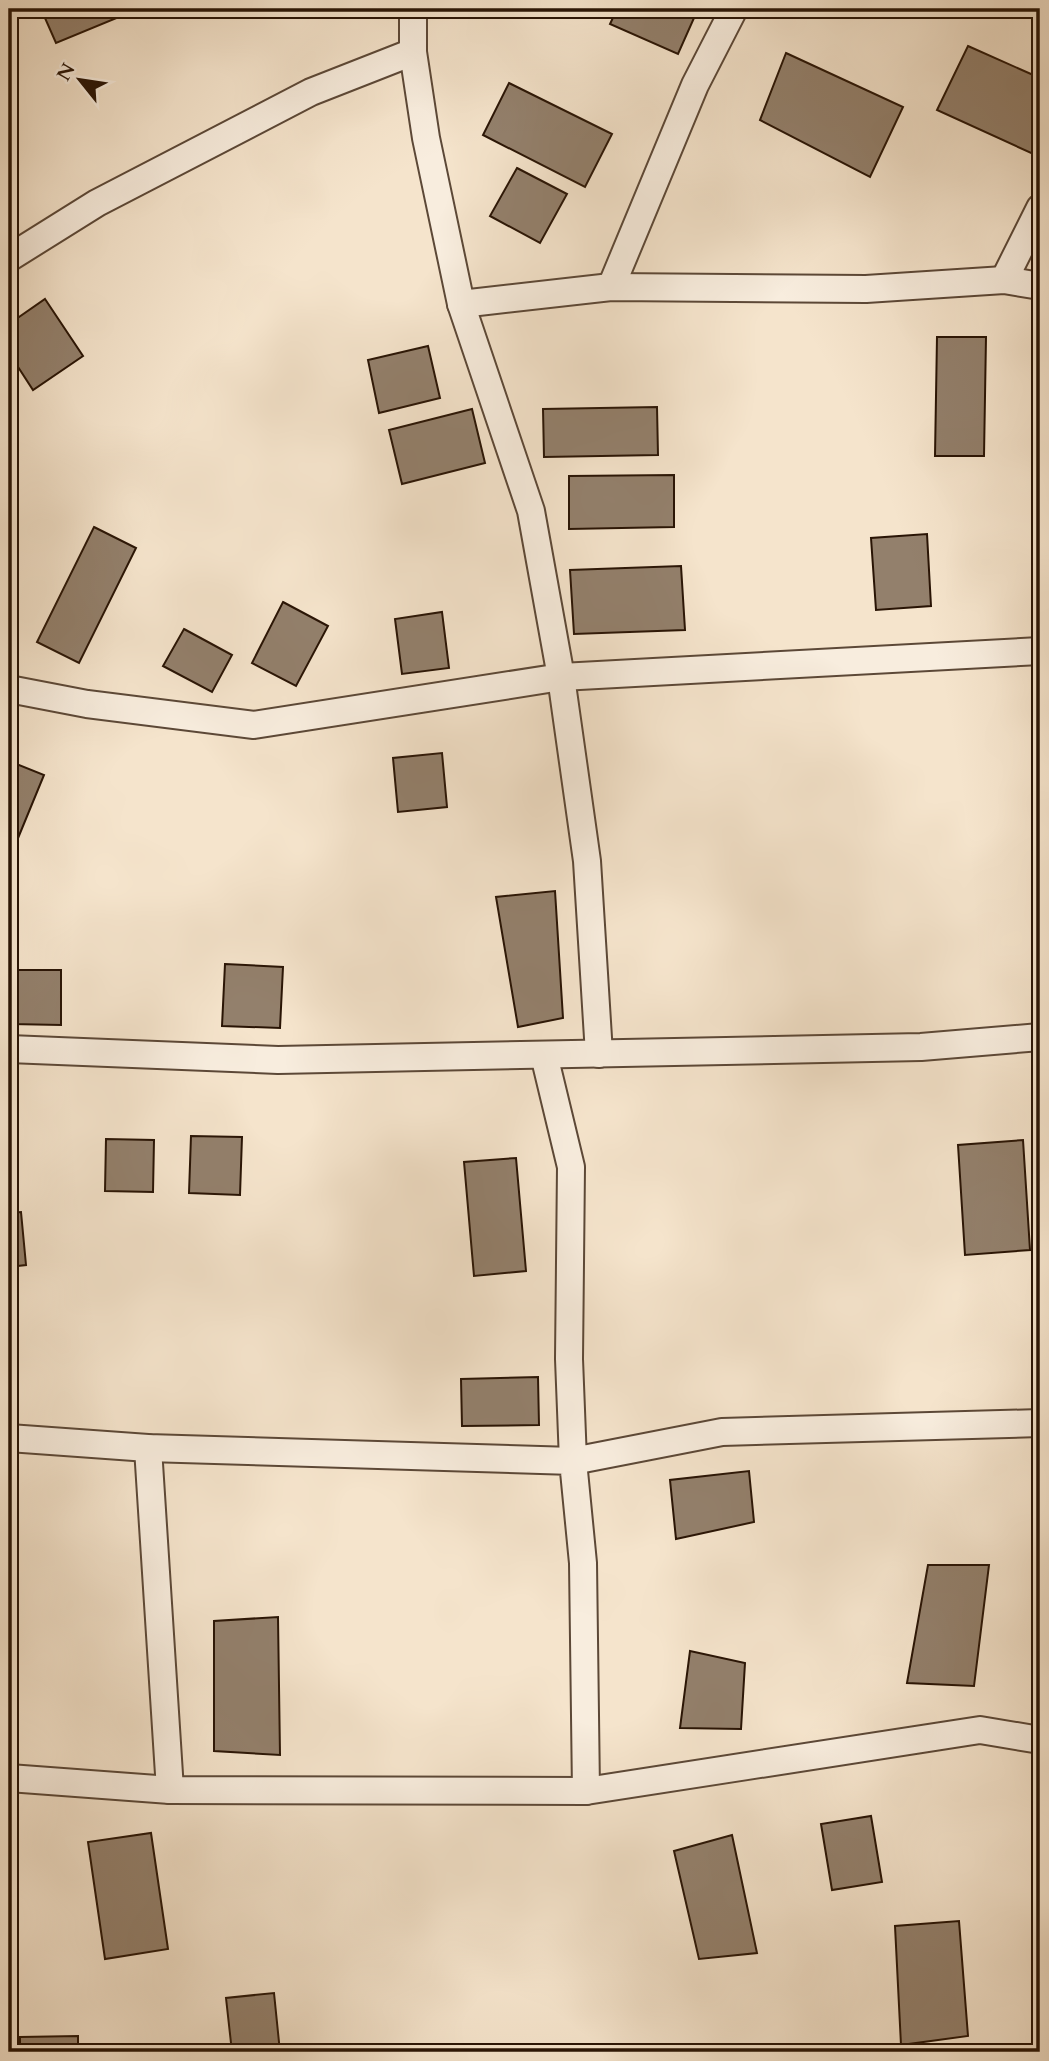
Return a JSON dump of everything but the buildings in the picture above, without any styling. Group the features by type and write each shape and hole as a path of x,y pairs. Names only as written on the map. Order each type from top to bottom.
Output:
{"street":[{"path":"413,9 413,52 426,138 461,304 531,511 561,677 587,861 599,1054"},
{"path":"611,287 695,85 734,9"},
{"path":"9,258 97,203 311,92 413,52"},
{"path":"1004,280 1040,208"},
{"path":"461,304 611,287 866,289 1004,280 1040,286"},
{"path":"9,689 87,704 254,725 561,677 1040,651"},
{"path":"9,1049 278,1060 921,1047 1040,1037"},
{"path":"544,1055 571,1167 569,1359 573,1461 583,1563 586,1791"},
{"path":"9,1438 148,1448 573,1461 722,1432 1040,1423"},
{"path":"148,1448 170,1790"},
{"path":"9,1778 170,1790 586,1791 980,1730 1040,1740"}]}
